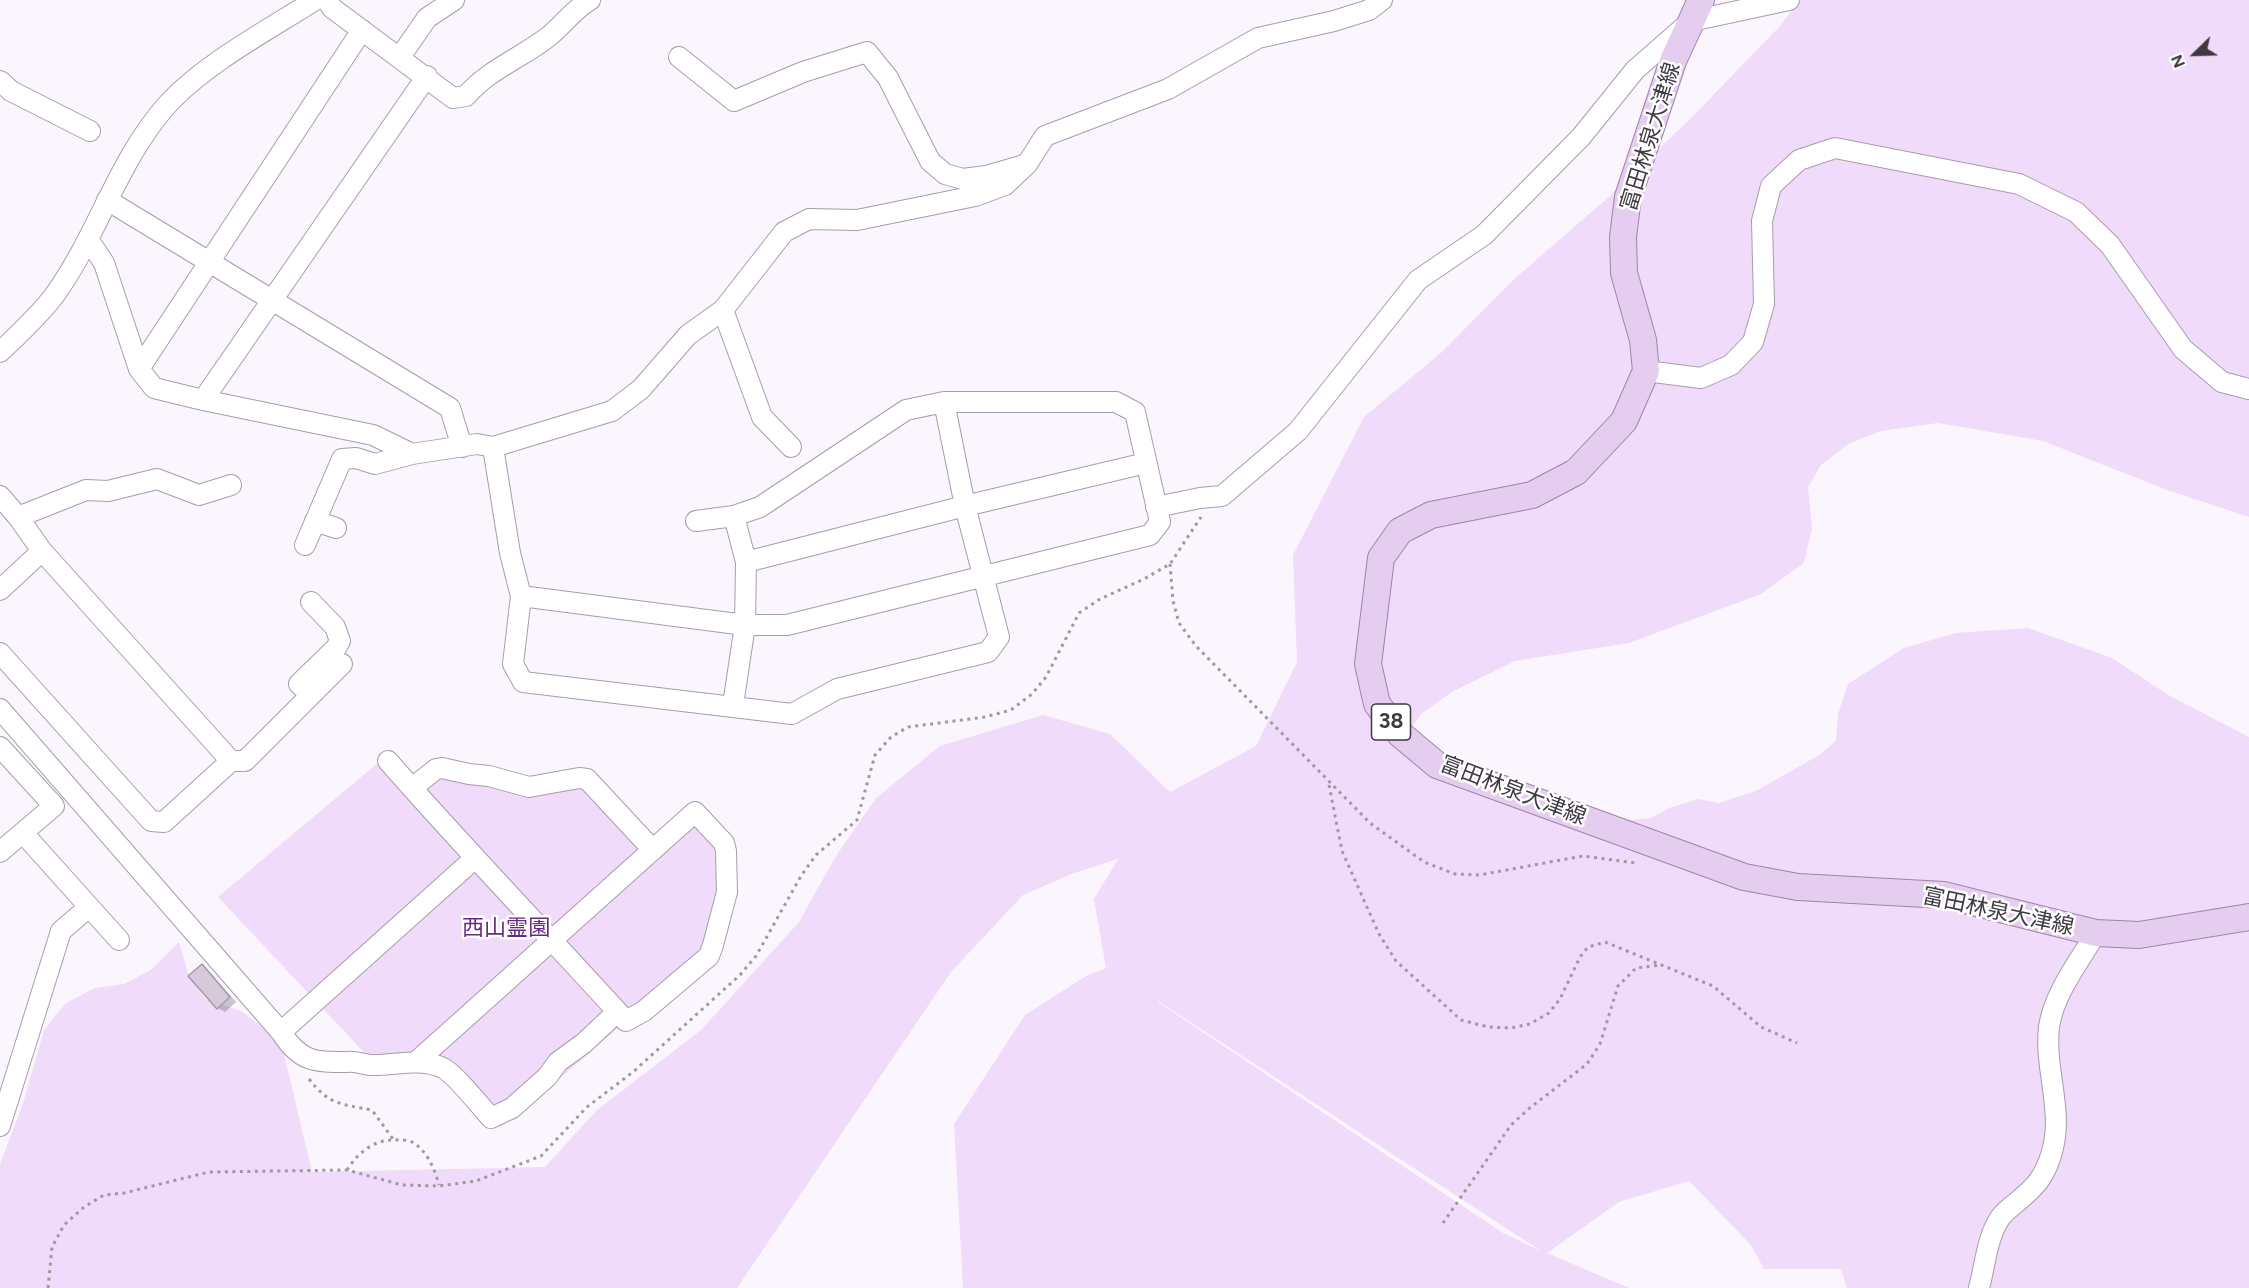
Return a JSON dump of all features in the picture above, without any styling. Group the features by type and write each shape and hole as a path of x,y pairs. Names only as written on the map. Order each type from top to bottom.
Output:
{"main road":[{"name":"富田林泉大津線","path":"1696,11 1673,61 1628,197 1623,237 1624,273 1643,340 1646,371 1624,421 1576,472 1532,495 1431,515 1400,531 1381,558 1368,664 1377,704 1400,734 1437,765 1744,877 1798,887 1944,895 2096,933 2139,935 2249,917"}],"street":[{"path":"1,350 56,294 144,137 167,105 197,76 315,0"},
{"path":"327,0 332,8 427,76 453,98 465,96 478,81 549,36 578,6 590,0"},
{"path":"400,57 427,18 454,0"},
{"path":"305,545 342,459 356,458 375,464 412,454 477,444 493,447 612,411 641,389 688,335 723,310 784,232 810,219 857,220 975,196 1005,185 1027,164 1045,136 1168,89 1258,38 1334,21 1369,10 1382,0"},
{"path":"1156,507 1222,496 1298,431 1418,280 1484,235 1581,137 1635,70 1696,11 1789,0"},
{"path":"139,369 362,30"},
{"path":"679,57 734,101 803,72 867,52 888,78 930,161 945,174 963,179 986,176 1027,164"},
{"path":"203,400 427,76"},
{"path":"4,92 90,130"},
{"path":"1646,371 1701,378 1731,365 1754,342 1764,304 1762,221 1771,186 1799,160 1835,148 2019,184 2076,212 2110,245 2183,349 2222,382 2249,389"},
{"path":"107,200 450,408 462,447"},
{"path":"88,239 104,263 139,369 154,388 373,435 412,454"},
{"path":"723,310 762,417 791,447"},
{"path":"493,447 510,553 521,596 513,664 523,682 733,705 792,714 837,689 988,652 999,637 966,506 944,402"},
{"path":"521,596 745,625 787,625 1149,535 1160,522 1135,412 1116,402 944,402 906,410 760,507 734,516 696,521"},
{"path":"746,562 1146,463"},
{"path":"18,517 86,490 108,491 157,479 200,495 231,485"},
{"path":"0,496 42,551 231,761"},
{"path":"733,705 745,625 746,562 734,516"},
{"path":"315,521 336,528"},
{"path":"0,590 42,551"},
{"path":"311,602 334,627 340,641 336,648 299,684 312,695"},
{"path":"0,653 151,821 164,822 231,761 245,761 342,664"},
{"path":"0,709 188,922 281,1032 291,1047 305,1058 330,1063 350,1061 371,1065 416,1062 445,1069 491,1118 512,1108 547,1077 558,1062 584,1043 617,1012"},
{"path":"0,747 54,806 0,852"},
{"path":"388,761 474,859 550,940 617,1012 626,1021 644,1011 709,956 727,892 724,843 695,812 550,940 416,1062"},
{"path":"412,788 435,769 442,768 489,776 529,787 579,778 587,779 653,850"},
{"path":"22,833 120,940"},
{"path":"281,1032 474,859"},
{"path":"0,1126 61,932 89,907"},
{"path":"1979,1288 1994,1228 2001,1215 2032,1190 2045,1174 2050,1159 2056,1122 2049,1056 2049,1027 2055,1004 2096,933"}],"path":[{"path":"48,1288 52,1247 64,1225 84,1207 104,1195 124,1193 209,1172 347,1170 402,1185 439,1186 476,1181 541,1156 586,1107 633,1072 740,975 756,956 801,876 816,855 857,820 875,755 891,737 908,727 985,717 1011,710 1032,694 1046,676 1079,613 1100,599 1170,564 1196,522 1222,496"},
{"path":"1170,564 1173,601 1179,623 1196,646 1370,823 1424,862 1455,874 1479,875 1583,856 1643,864"},
{"path":"1329,783 1342,851 1379,934 1396,961 1461,1020 1488,1027 1511,1028 1530,1024 1549,1013 1560,999 1580,957 1588,947 1605,942 1713,986 1761,1027 1797,1043"},
{"path":"1443,1223 1511,1125 1587,1064 1600,1044 1618,986 1636,968 1663,964"},
{"path":"306,1075 320,1093 334,1102 372,1110 393,1139"},
{"path":"347,1170 352,1161 376,1142 393,1139 410,1140 424,1151 436,1172 439,1186"}],"green space":[{"path":"1800,0 2249,0 2249,517 2167,490 2043,441 1938,423 1881,431 1848,444 1821,465 1808,487 1812,528 1804,563 1761,594 1629,643 1515,661 1452,692 1421,714 1413,726 1417,747 1435,779 1522,806 1623,821 1651,818 1669,808 1698,799 1719,803 1756,791 1819,755 1836,741 1838,714 1848,684 1904,648 1956,633 2028,628 2112,658 2170,696 2249,737 2249,1288 1847,1288 1841,1269 1764,1269 1751,1245 1689,1181 1619,1202 1547,1253 1629,1288 963,1288 954,1124 1025,1015 1086,976 1106,968 1094,899 1118,859 1074,873 1023,895 951,972 737,1288 0,1288 0,1164 23,1103 44,1030 66,1003 95,988 124,984 151,970 179,942 188,973 205,999 241,1011 281,1041 312,1172 545,1167 596,1111 701,1030 799,922 836,856 876,798 940,746 1043,715 1110,734 1170,792 1256,746 1297,662 1293,555 1364,417 1443,351 1512,281 1611,195 1694,115 1780,26","holes":["1158,1001 1541,1251 1503,1233"]},
{"name":"西山霊園","path":"391,752 416,779 433,763 529,783 588,773 653,845 697,807 729,846 716,956 635,1024 618,1028 513,1119 502,1119 457,1068 372,1061 218,897"}],"building":[{"path":"202,964 230,997 217,1009 188,976"}]}
